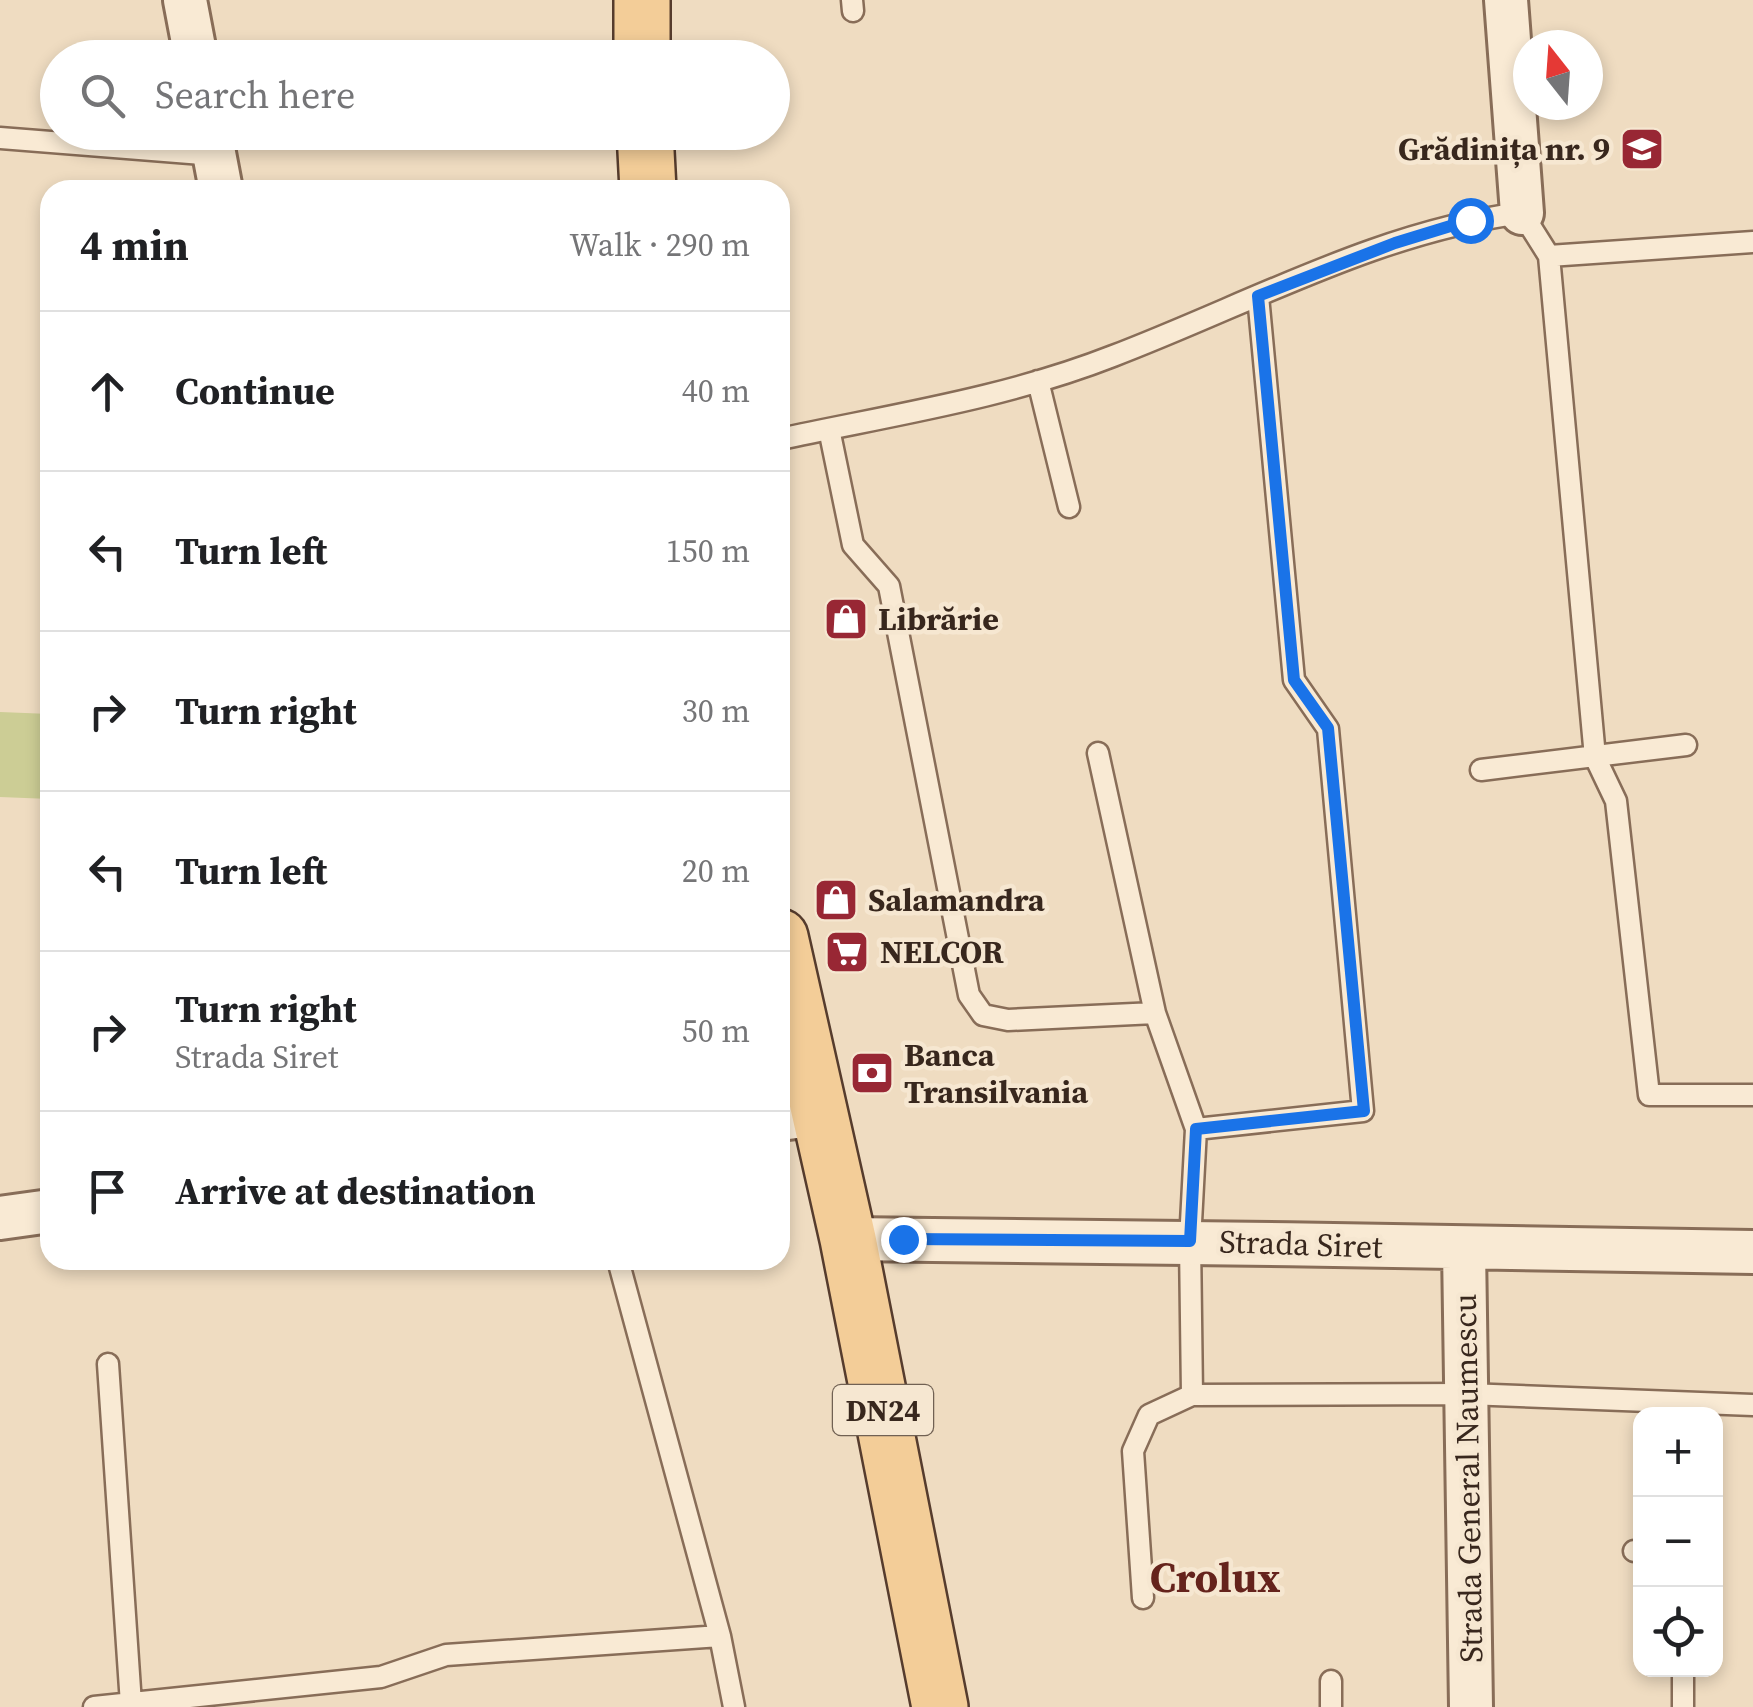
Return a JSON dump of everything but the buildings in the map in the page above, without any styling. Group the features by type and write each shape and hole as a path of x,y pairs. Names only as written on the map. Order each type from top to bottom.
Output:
{"main road":[{"path":"642,0 642,40"},
{"path":"647,150 648,180"},
{"name":"DN24","path":"790,1026 800,1116 848,1239 940,1707"}],"street":[{"path":"185,0 193,40"},
{"path":"1506,0 1522,214"},
{"path":"0,1218 40,1212"},
{"name":"Strada Siret","path":"848,1239 1753,1252"},
{"name":"Strada General Naumescu","path":"1464,1249 1471,1707"}],"lane":[{"path":"0,138 40,142"},
{"path":"123,150 215,159"},
{"path":"790,437 945,406 1038,381 1112,356 1395,243 1470,220 1522,214 1550,256 1595,757 1616,801 1650,1095 1753,1095"},
{"path":"1550,256 1753,242"},
{"path":"1196,1129 1364,1111 1328,728 1294,680 1258,296"},
{"path":"1038,381 1069,507"},
{"path":"829,429 853,545 889,586 969,996 983,1015 1008,1020 1155,1013"},
{"path":"1481,770 1686,745"},
{"path":"1098,753 1155,1013 1196,1129 1190,1241 1192,1396"},
{"path":"621,1270 720,1636 734,1707"},
{"path":"108,1364 131,1704"},
{"path":"1143,1598 1133,1451 1149,1415 1192,1396 1467,1394 1753,1404"},
{"path":"94,1707 381,1677 446,1655 720,1636"},
{"path":"1683,1677 1683,1707"},
{"path":"1330,1707 1331,1682"}],"green space":[{"path":"0,712 40,714 40,799 0,797"}],"place":[{"name":"Grădinița nr. 9","path":"1642,149"},
{"name":"Librărie","path":"846,619"},
{"name":"Salamandra","path":"836,900"},
{"name":"NELCOR","path":"847,952"},
{"name":"Banca Transilvania","path":"872,1073"}],"district":[{"name":"Crolux","path":"1215,1577"}],"route":[{"path":"903,1239 1190,1241 1196,1129 1364,1111 1328,728 1294,680 1258,296 1395,243 1470,220"}]}
